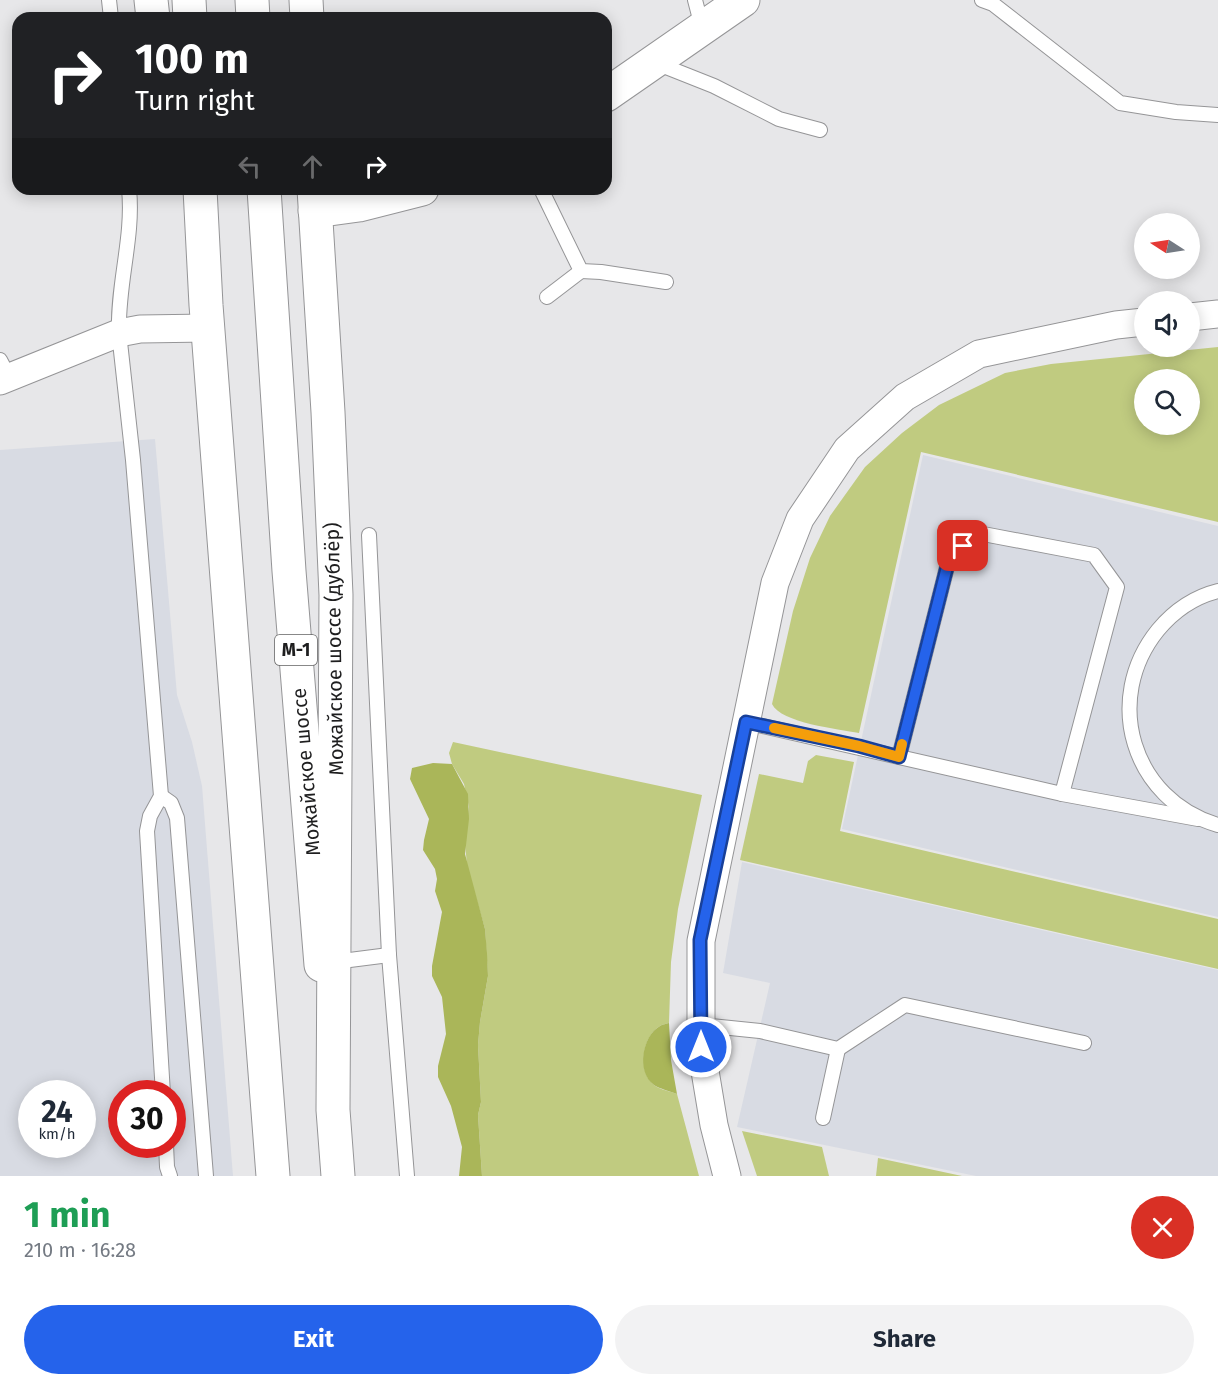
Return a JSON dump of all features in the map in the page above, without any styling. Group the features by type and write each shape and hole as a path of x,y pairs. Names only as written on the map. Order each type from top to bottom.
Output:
{"main road":[{"path":"612,90 654,62 698,14 743,0"},
{"path":"182,195 207,316"},
{"path":"200,195 207,316 273,1176"},
{"name":"Можайское шоссе","path":"264,195 289,571 338,1176"},
{"path":"314,200 359,205 398,195"},
{"name":"Можайское шоссе (дублёр)","path":"314,200 328,412 336,595 333,1110"}],"street":[{"path":"1200,316 1218,314"},
{"path":"3,373 118,333 207,316"},
{"path":"728,1176 714,1125 701,1047 700,940 775,583 800,519 847,449 905,397 979,354 1116,324 1134,323"}],"lane":[{"path":"982,0 993,4 1120,103 1176,112 1218,115"},
{"path":"654,62 714,86 779,119 820,130"},
{"path":"129,195 128,231 118,313 118,333 133,460 161,796 150,816 147,831 162,1080"},
{"path":"544,195 581,271"},
{"path":"547,297 581,271 666,282"},
{"path":"899,757 949,559 978,533 1094,555 1117,586 1062,794"},
{"path":"369,535 389,955 407,1176"},
{"path":"1198,819 1164,795 1141,762 1129,724 1131,684 1145,646 1170,616 1204,594 1218,591"},
{"path":"746,722 1062,794 1198,819 1218,825"},
{"path":"161,796 171,803 177,818 206,1176"},
{"path":"334,962 389,955"},
{"path":"823,1118 838,1049 905,1005 1084,1043"},
{"path":"701,1025 760,1031 838,1049"},
{"path":"167,1158 170,1176"}],"shaded area":[{"path":"155,439 177,695 192,742 202,786 233,1176 0,1176 0,450"},
{"path":"923,455 1218,526 1218,917 842,829"},
{"path":"742,862 1218,970 1218,1176 976,1176 737,1127 770,983 723,973"}],"green space":[{"path":"1218,347 1218,522 921,452 859,733 811,724 777,711 772,704 793,611 810,558 830,516 865,467 902,433 939,405 1005,373 1051,364 1134,356 1200,357 1200,349"},
{"path":"453,742 702,795 678,909 671,962 669,1023 654,1031 644,1054 645,1072 649,1079 654,1085 677,1094 699,1176 482,1176 478,1115 481,1102 478,1045 488,976 485,929 467,866 465,842 469,807 464,784 452,764 449,753"},
{"path":"816,755 854,762 840,831 1218,919 1218,969 740,860 759,774 803,783 808,761"},
{"path":"433,763 452,764 468,794 469,819 465,854 485,929 488,976 478,1045 481,1102 478,1115 482,1176 459,1176 462,1147 451,1106 438,1077 438,1066 446,1034 442,997 432,976 432,966 442,912 435,891 437,879 435,869 423,850 429,819 410,779 412,768"},
{"path":"669,1023 671,1060 677,1094 654,1085 648,1079 643,1063 645,1046 649,1038 660,1026"},
{"path":"742,1131 822,1147 829,1176 757,1176"},
{"path":"878,1158 962,1176 876,1176"}],"slow traffic":[{"path":"774,728 899,757 902,744"}],"route":[{"path":"701,1047 700,940 746,722 859,746 899,757 949,559 963,546"}]}
